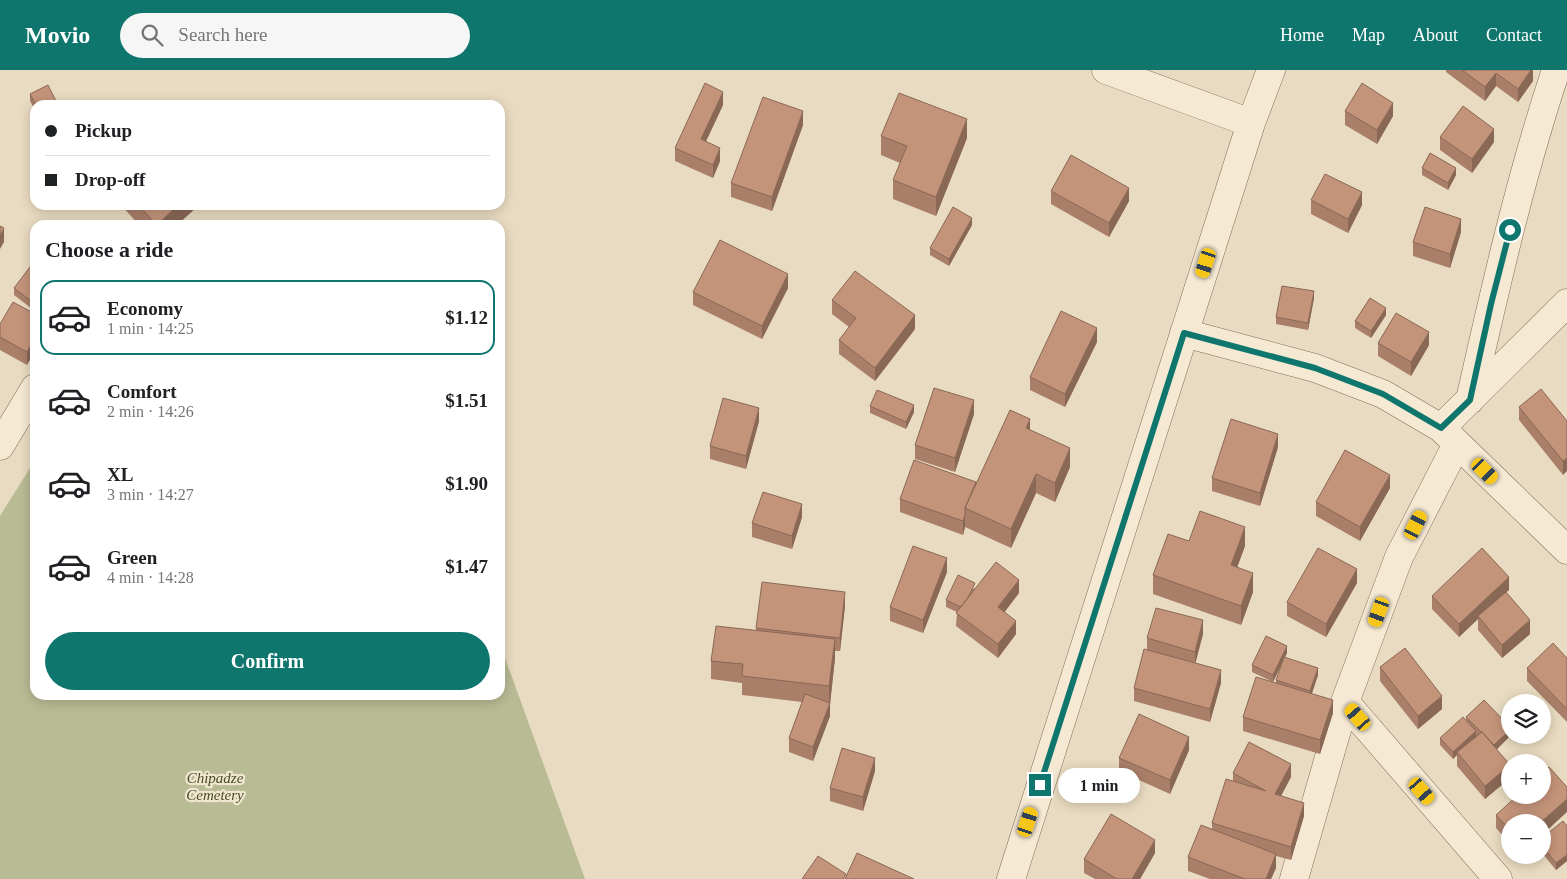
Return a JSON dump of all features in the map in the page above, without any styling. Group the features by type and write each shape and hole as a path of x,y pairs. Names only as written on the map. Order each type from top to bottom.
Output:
{"street":[{"path":"1106,70 1251,123"},
{"path":"1010,879 1251,123 1271,70"},
{"path":"1470,400 1491,304 1533,138 1556,70"},
{"path":"1294,879 1346,702 1399,557 1449,436 1470,400 1567,303"},
{"path":"1184,333 1315,368 1383,394 1449,436 1567,550"},
{"path":"0,446 30,396"},
{"path":"1346,702 1498,879"}],"green space":[{"name":"Chipadze Cemetery","path":"30,468 30,700 505,700 505,658 585,879 0,879 0,516"}],"building":[{"path":"1462,70 1531,70 1518,89 1496,73 1485,87"},
{"path":"705,83 723,92 701,139 720,148 713,165 675,148"},
{"path":"1362,83 1393,103 1377,130 1345,111"},
{"path":"48,85 56,100 33,100 30,94"},
{"path":"899,93 967,119 936,197 893,180 907,146 881,136"},
{"path":"763,97 803,111 772,197 731,183"},
{"path":"1463,106 1494,129 1472,159 1440,137"},
{"path":"1430,153 1456,168 1448,183 1422,168"},
{"path":"1071,155 1129,188 1109,223 1051,191"},
{"path":"1325,174 1362,192 1348,219 1311,200"},
{"path":"953,207 972,218 949,259 930,248"},
{"path":"1425,207 1461,219 1450,254 1413,242"},
{"path":"143,210 173,210 162,220 152,220"},
{"path":"0,226 4,228 0,236"},
{"path":"720,240 788,274 762,326 693,292"},
{"path":"30,267 30,300 14,288"},
{"path":"855,271 915,315 875,368 839,340 856,318 832,300"},
{"path":"1282,286 1314,291 1308,323 1276,317"},
{"path":"1370,298 1386,308 1371,331 1355,321"},
{"path":"13,302 30,311 30,347 27,352 0,337 0,324"},
{"path":"1061,311 1097,328 1065,394 1030,377"},
{"path":"1396,313 1429,332 1411,362 1378,343"},
{"path":"934,388 974,400 955,458 915,445"},
{"path":"1541,389 1567,421 1567,458 1563,461 1519,407"},
{"path":"877,390 914,405 906,422 870,406"},
{"path":"723,398 759,408 746,456 710,446"},
{"path":"1010,410 1030,419 1026,428 1070,448 1055,483 1036,474 1011,529 965,508"},
{"path":"1231,419 1278,434 1260,493 1212,478"},
{"path":"1345,450 1390,475 1360,527 1316,502"},
{"path":"914,460 976,482 965,508 963,521 900,499"},
{"path":"763,492 802,504 792,536 752,523"},
{"path":"1200,511 1245,527 1231,565 1253,573 1241,606 1153,575 1168,534 1189,541"},
{"path":"913,546 947,558 923,620 890,607"},
{"path":"1318,548 1357,569 1326,624 1287,602"},
{"path":"1482,548 1509,577 1459,624 1432,596"},
{"path":"996,562 1019,580 998,607 1016,621 998,644 956,613"},
{"path":"958,575 975,583 961,607 946,600"},
{"path":"762,582 845,592 840,638 756,628"},
{"path":"1506,592 1530,620 1502,645 1478,616"},
{"path":"1156,608 1203,620 1195,652 1147,638"},
{"path":"716,626 835,639 829,686 742,676 743,664 711,661"},
{"path":"1266,636 1287,646 1273,675 1252,665"},
{"path":"1553,643 1567,658 1567,709 1527,668"},
{"path":"1405,648 1442,696 1418,716 1380,667"},
{"path":"1144,649 1221,670 1210,709 1134,688"},
{"path":"1284,657 1318,668 1310,691 1276,680"},
{"path":"1256,677 1333,700 1320,740 1243,717"},
{"path":"805,694 830,703 813,747 789,738"},
{"path":"1484,700 1501,718 1501,738 1494,745 1466,717"},
{"path":"1139,714 1189,737 1170,780 1119,758"},
{"path":"1463,717 1476,731 1453,752 1440,738"},
{"path":"1482,732 1501,754 1501,773 1485,786 1457,752"},
{"path":"1249,742 1291,764 1275,794 1304,803 1291,847 1212,823 1226,779 1266,791 1233,773"},
{"path":"842,748 875,758 863,797 830,788"},
{"path":"1551,769 1567,787 1567,799 1550,814 1501,814 1501,820 1496,815 1508,804 1551,804"},
{"path":"1111,814 1155,840 1132,879 1117,879 1084,859"},
{"path":"1563,821 1567,826 1567,855 1556,863 1551,857 1551,831"},
{"path":"1201,825 1276,854 1266,879 1245,879 1188,857"},
{"path":"857,853 914,879 845,879"},
{"path":"818,856 846,874 843,879 802,879"}],"route":[{"path":"1040,785 1184,333 1315,368 1383,394 1441,428 1470,400 1491,304 1510,230"}]}
